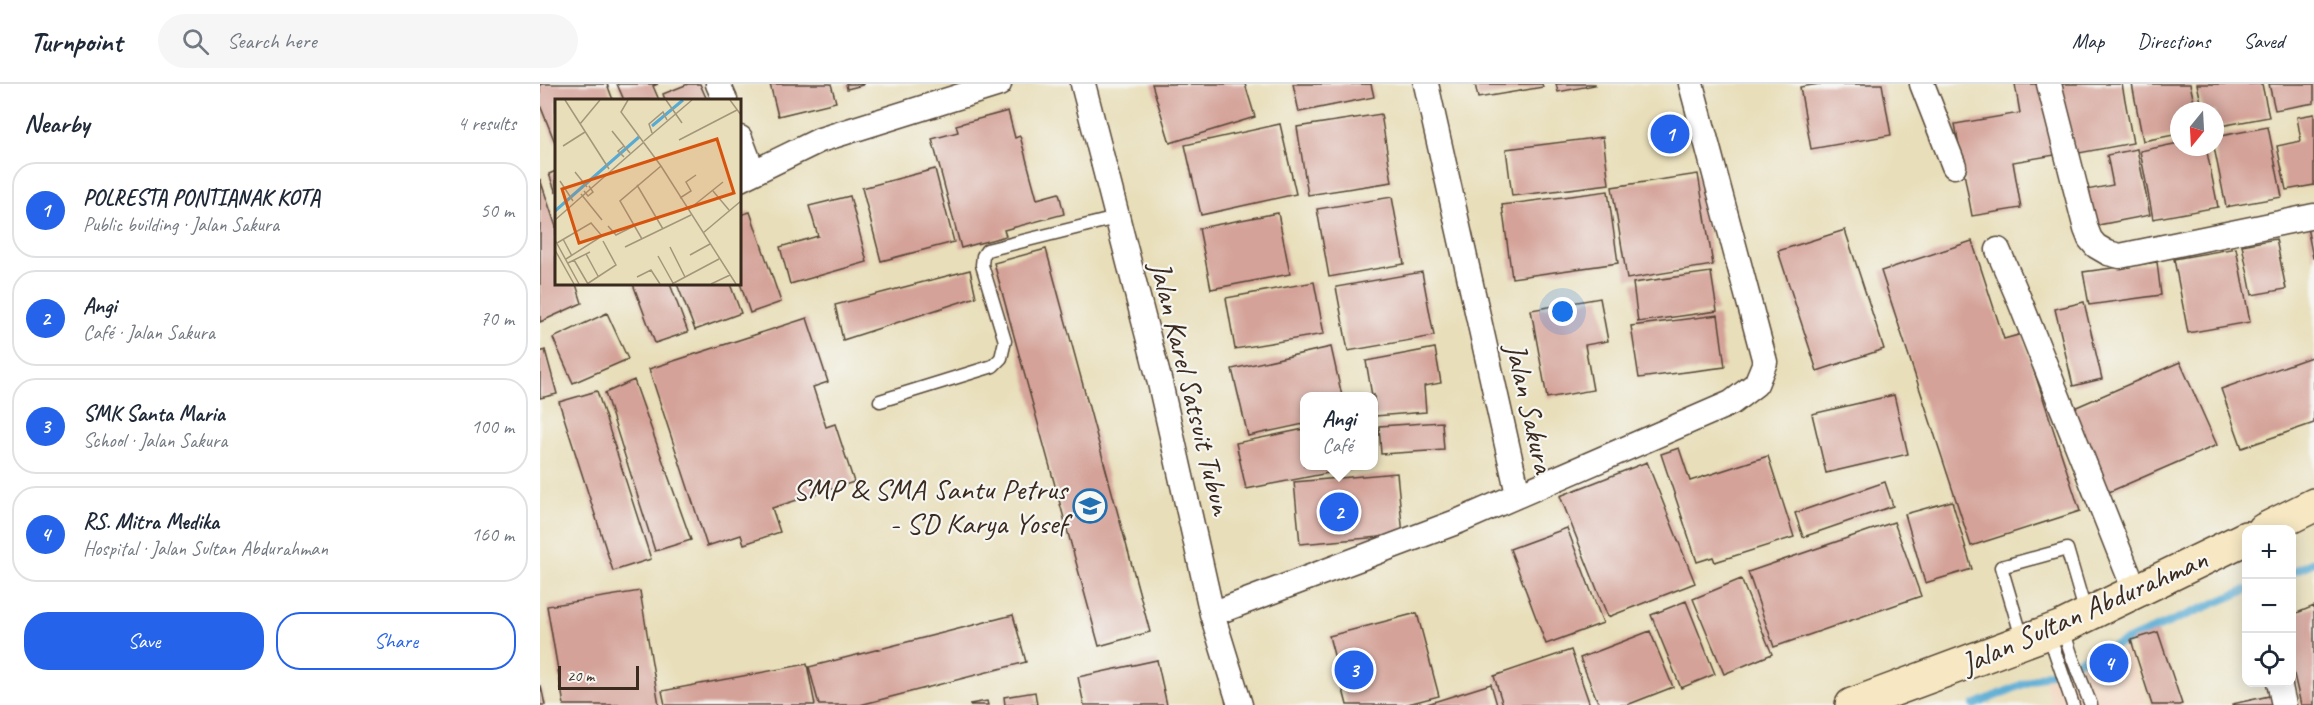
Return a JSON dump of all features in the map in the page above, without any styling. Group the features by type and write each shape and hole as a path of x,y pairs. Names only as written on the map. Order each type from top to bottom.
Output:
{"street":[{"path":"718,84 724,99"},
{"path":"741,144 746,176 820,140 999,84"},
{"name":"Jalan Karel Satsuit Tubun","path":"1083,84 1160,383 1212,614 1240,705"},
{"name":"Jalan Sakura","path":"1212,614 1459,521 1518,494 1426,84"},
{"path":"1518,494 1731,403 1756,384 1765,362 1691,84"},
{"path":"1922,84 1954,166"},
{"path":"2049,84 2086,229 2090,239 2108,254 2120,256 2156,250 2314,216"},
{"path":"1998,250 2135,591"},
{"name":"Jalan Sultan Abdurahman","path":"2279,525 2314,505"},
{"name":"Jalan Sultan Abdurahman","path":"1852,705 2053,625 2242,545"},
{"path":"2279,687 2284,705"}],"lane":[{"path":"880,401 993,366 1001,358 1005,341 982,265 983,256 987,250 1116,218"},
{"path":"2073,705 2058,663 2053,625 2067,549 2001,567 2053,625 2074,663 2091,705"}],"shaded area":[{"path":"2127,647 2148,705 2053,705 2044,680"}],"building":[{"path":"540,84 607,84 613,99 555,99 555,142 540,105"},
{"path":"617,84 658,84 653,86 659,99 624,99"},
{"path":"688,84 700,84 707,99 665,99 663,94"},
{"path":"770,84 831,84 836,102 778,116"},
{"path":"846,84 863,84 863,85 847,89"},
{"path":"1152,84 1245,84 1255,117 1170,143"},
{"path":"1293,84 1371,84 1374,97 1299,112"},
{"path":"1475,84 1542,84 1543,87 1478,98"},
{"path":"1556,84 1595,84 1595,85 1558,92"},
{"path":"1819,84 1882,84 1891,135 1811,149 1800,87"},
{"path":"2015,84 2043,84 2055,155 2013,162 2021,208 1972,216 1955,124 2020,113"},
{"path":"2060,84 2122,84 2133,143 2074,154"},
{"path":"2132,84 2190,84 2194,102 2170,102 2170,136 2143,141"},
{"path":"2197,84 2262,84 2269,117 2224,125 2224,102 2201,102"},
{"path":"2269,84 2314,84 2314,103 2275,110"},
{"path":"1008,111 1015,138 1020,136 1037,199 1059,193 1064,214 1004,230 1006,236 961,248 932,139 958,132 956,125"},
{"path":"1381,114 1392,182 1308,195 1297,127"},
{"path":"2314,114 2314,185 2286,190 2277,146 2301,141 2297,117"},
{"path":"1280,124 1296,194 1201,215 1185,145"},
{"path":"2268,127 2282,197 2226,207 2216,156 2224,156 2224,135"},
{"path":"1603,137 1609,184 1512,196 1506,149"},
{"path":"2170,145 2170,156 2208,156 2218,207 2153,219 2140,151"},
{"path":"2137,149 2150,215 2088,227 2081,191 2113,185 2107,155"},
{"path":"935,169 954,242 881,261 862,188"},
{"path":"555,171 555,190 549,174"},
{"path":"1698,174 1713,265 1627,279 1612,187"},
{"path":"540,179 555,224 555,285 576,285 582,303 540,322"},
{"path":"1608,191 1618,263 1512,278 1502,205"},
{"path":"850,196 867,262 790,284 780,247 818,236 809,206"},
{"path":"1392,197 1404,264 1329,277 1317,209"},
{"path":"750,212 781,302 750,313 741,285 741,215"},
{"path":"1278,213 1290,274 1211,289 1199,228"},
{"path":"2314,225 2314,258 2313,258 2307,227"},
{"path":"1845,230 1884,349 1817,371 1778,251"},
{"path":"2276,239 2286,289 2252,295 2242,245"},
{"path":"1972,241 2004,339 2022,334 2080,511 1971,546 1881,271"},
{"path":"2236,248 2250,322 2188,333 2174,259"},
{"path":"1046,249 1150,632 1099,646 994,263"},
{"path":"2157,262 2161,295 2089,305 2083,272"},
{"path":"970,270 976,297 843,340 835,305"},
{"path":"1422,272 1434,336 1348,351 1336,287"},
{"path":"1711,272 1717,311 1638,322 1633,283"},
{"path":"1314,282 1324,334 1235,349 1226,298"},
{"path":"633,285 670,285 688,332 655,343"},
{"path":"677,285 730,285 741,313 695,330"},
{"path":"1600,298 1608,341 1585,345 1593,390 1547,398 1531,310"},
{"path":"2084,302 2102,379 2073,386 2055,309"},
{"path":"607,313 628,359 573,383 553,338"},
{"path":"1718,315 1725,367 1639,378 1631,326"},
{"path":"807,318 828,382 813,387 826,427 835,424 854,482 772,508 780,532 744,544 741,535 707,546 649,369"},
{"path":"1331,347 1341,392 1300,392 1300,425 1248,436 1232,369"},
{"path":"1435,348 1441,383 1424,386 1426,412 1378,416 1378,392 1371,392 1366,361"},
{"path":"545,350 557,394 540,398 540,352"},
{"path":"2314,356 2314,423 2242,448 2221,389"},
{"path":"2180,362 2217,445 2109,492 2072,409"},
{"path":"634,380 691,540 655,551 605,393"},
{"path":"597,391 651,559 613,571 559,402"},
{"path":"1894,395 1908,454 1826,473 1812,414"},
{"path":"1442,422 1444,450 1381,454 1379,426"},
{"path":"1300,430 1300,470 1344,470 1246,489 1236,443"},
{"path":"1679,448 1690,481 1768,456 1794,537 1715,562 1713,557 1697,562 1661,454"},
{"path":"1647,462 1695,583 1608,617 1560,496"},
{"path":"1397,473 1403,535 1300,544 1294,482"},
{"path":"1885,482 1893,506 1803,537 1795,513"},
{"path":"1952,501 1972,569 1925,583 1905,514"},
{"path":"1894,522 1921,596 1774,647 1748,572"},
{"path":"1567,528 1603,623 1546,644 1510,549"},
{"path":"1741,579 1772,654 1724,674 1693,599"},
{"path":"640,591 659,705 564,705 547,606"},
{"path":"1686,601 1715,674 1681,688 1651,615"},
{"path":"2314,606 2314,705 2301,705 2296,683 2296,613"},
{"path":"1417,613 1439,696 1404,705 1347,705 1329,636"},
{"path":"1013,615 1026,662 860,705 819,705 809,667"},
{"path":"1650,631 1673,687 1627,705 1599,705 1580,658"},
{"path":"2158,632 2182,704 2179,705 2152,705 2131,640"},
{"path":"1571,650 1590,705 1503,705 1494,676"},
{"path":"1157,660 1167,705 1084,705 1078,677"},
{"path":"807,664 815,705 665,705 662,691"},
{"path":"1491,684 1497,705 1427,705 1427,704"},
{"path":"541,686 545,705 540,705"},
{"path":"1035,692 1037,705 1005,705 1004,697"},
{"path":"2274,695 2277,705 2232,705 2232,704"},
{"path":"987,701 988,705 970,705 970,704"}],"waterway":[{"path":"2296,570 2314,562"},
{"path":"1974,705 2242,592"}],"place":[{"name":"POLRESTA PONTIANAK KOTA","path":"1670,134"},
{"name":"SMP & SMA Santu Petrus - SD Karya Yosef","path":"1090,506"},
{"name":"Angi","path":"1339,512"},
{"name":"RS. Mitra Medika","path":"2109,663"},
{"name":"SMK Santa Maria","path":"1354,670"}]}
